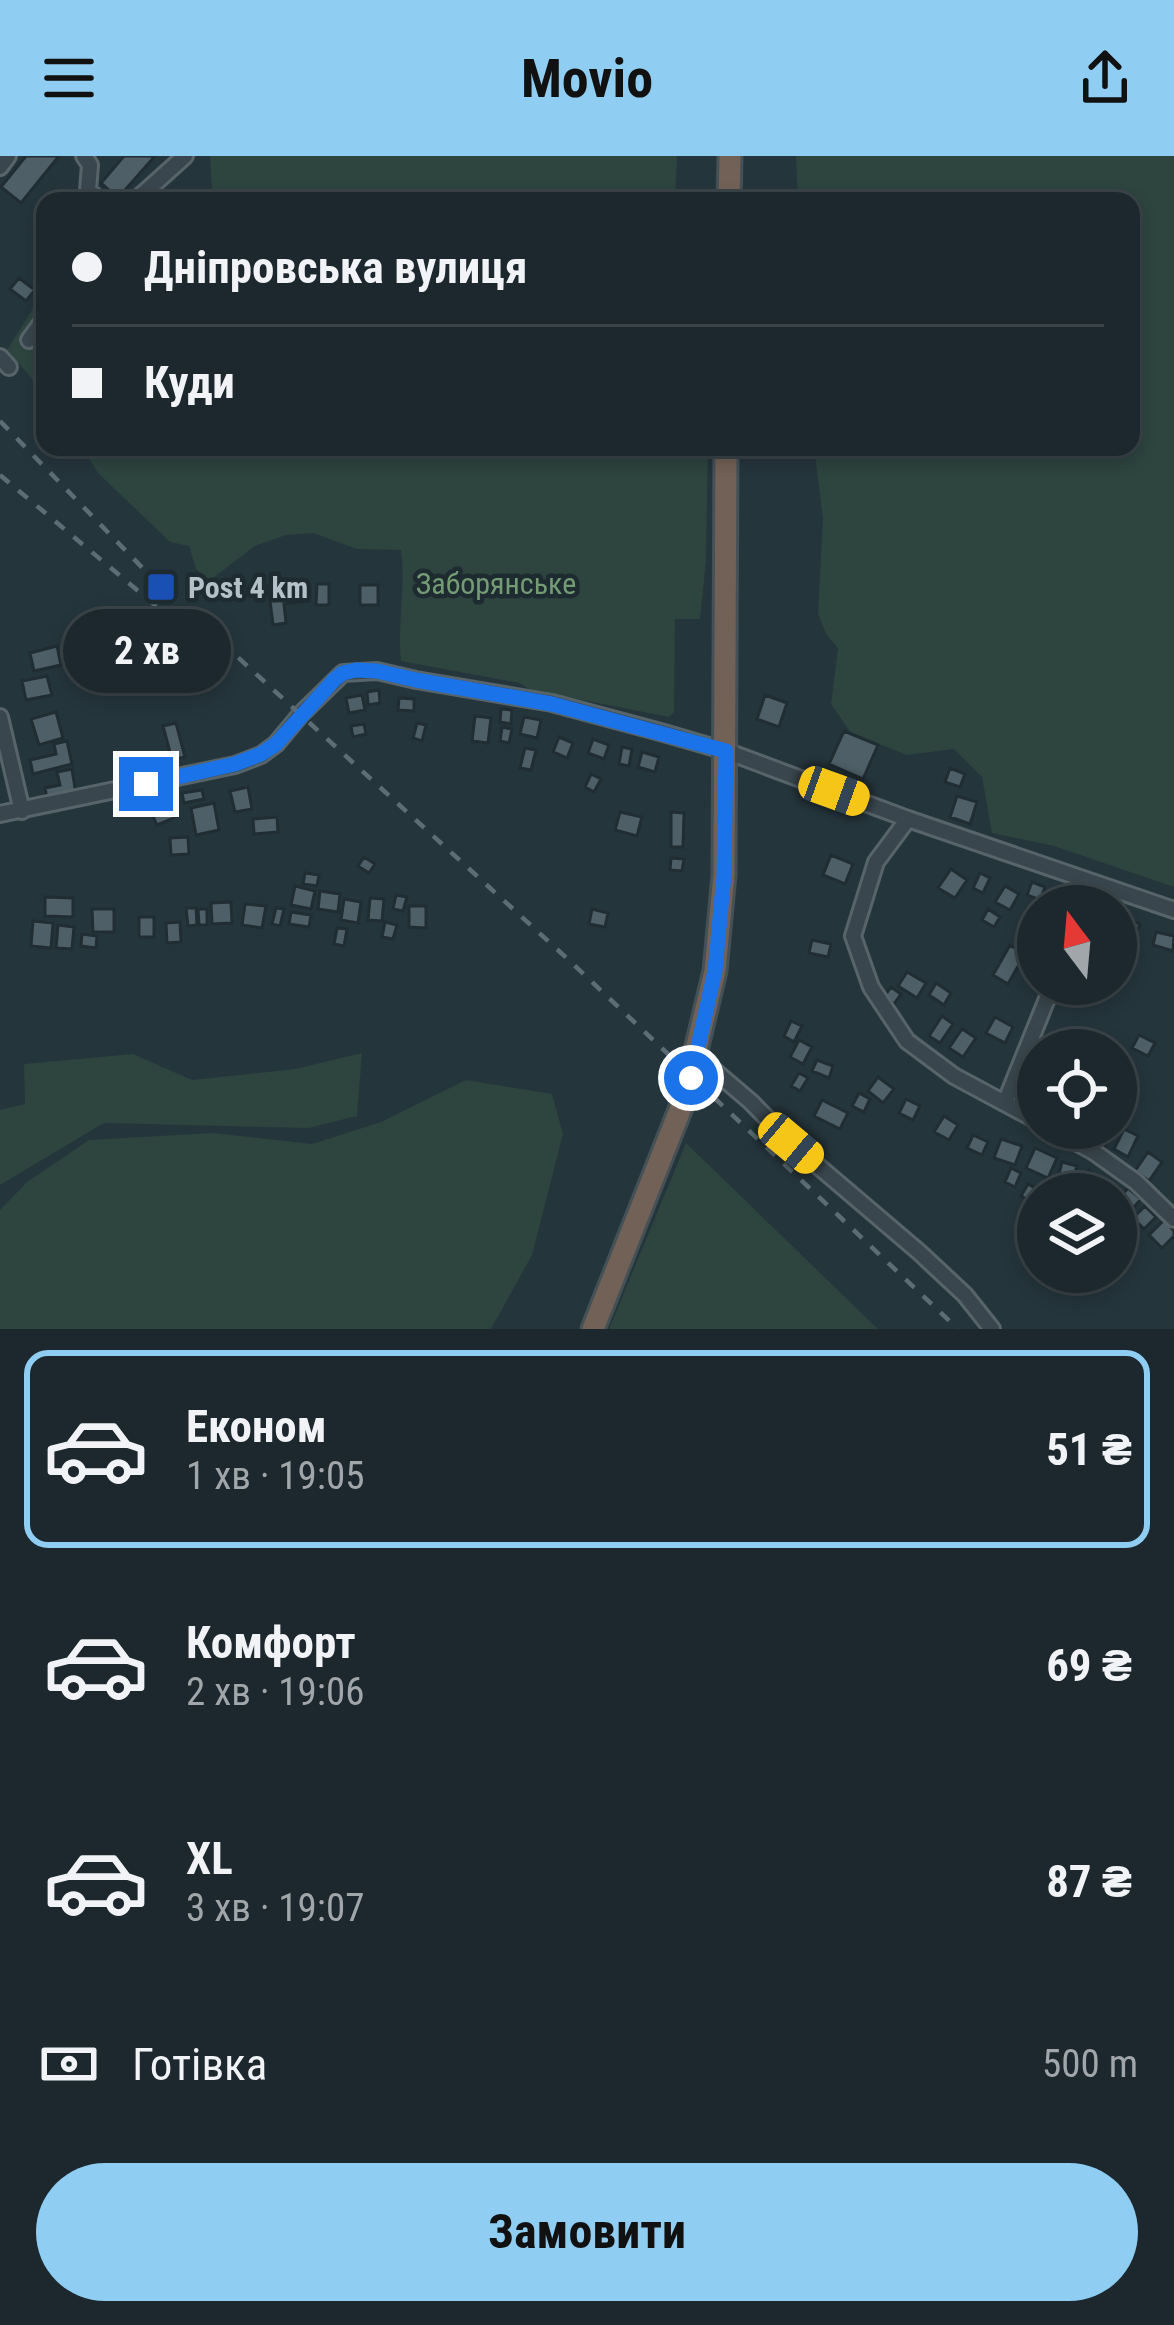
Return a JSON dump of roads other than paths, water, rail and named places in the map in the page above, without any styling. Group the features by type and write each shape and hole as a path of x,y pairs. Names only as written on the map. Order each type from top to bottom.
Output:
{"highway":[{"path":"729,192 730,156"},
{"path":"593,1329 684,1100 715,971 724,875 727,456"}],"street":[{"path":"0,167 8,156"},
{"path":"145,192 185,156"},
{"path":"90,192 91,159"},
{"path":"29,340 36,330"},
{"path":"0,814 219,768 261,754 343,673 377,671 552,704 726,751 1174,910"},
{"path":"0,717 22,811"},
{"path":"908,819 875,862 853,936 871,987 907,1042 954,1076 1017,1110"},
{"path":"1005,1103 1045,1005"},
{"path":"696,1055 919,1252 965,1295 992,1329"},
{"path":"1088,1149 1136,1182 1174,1219"}],"railway":[{"path":"0,421 161,587 571,962 958,1329"},
{"path":"0,475 168,616"}],"place":[{"name":"Post 4 km","path":"161,587"}],"park label":[{"name":"Заборянське","path":"496,583"}]}
